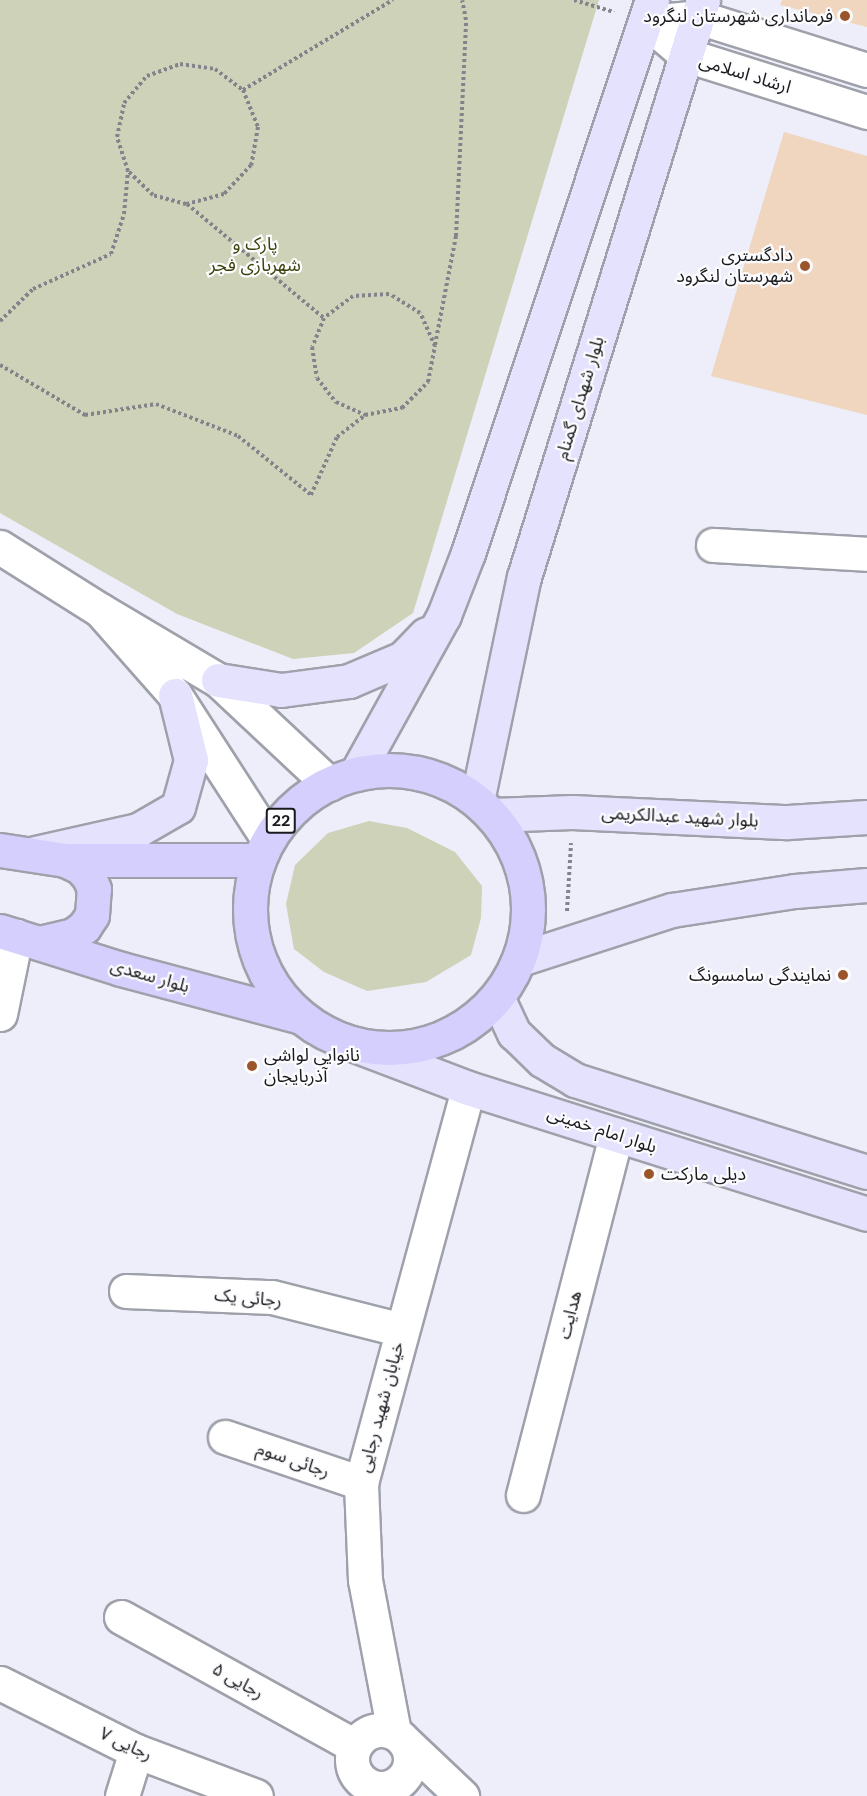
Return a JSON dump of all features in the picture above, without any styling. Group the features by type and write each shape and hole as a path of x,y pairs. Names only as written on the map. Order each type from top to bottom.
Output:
{"highway":[{"name":"22","path":"399,770 440,780 485,808 515,848 527,884 528,922 520,959 497,997 465,1026 425,1044 382,1048 339,1039 301,1017 272,986 254,946 250,903 264,850 285,817 306,798 343,779 399,770"},
{"name":"22","path":"13,853 65,860 264,850"},
{"path":"18,937 74,935 84,927 92,915 94,889 89,877 80,867 65,860"},
{"name":"بلوار سعدی","path":"18,937 301,1017"}],"main road":[{"name":"بلوار شهدای گمنام","path":"485,808 524,577 701,9"},
{"path":"343,779 444,615 468,553 649,11"},
{"path":"218,680 281,690 349,681 403,658 444,615"},
{"path":"13,853 138,830 178,807 191,760 176,695"},
{"name":"بلوار شهید عبدالکریمی","path":"485,808 788,822 867,816"},
{"path":"520,959 672,910 795,891 867,885"},
{"path":"497,997 514,1033 542,1060 575,1080 867,1172"},
{"name":"بلوار امام خمینی","path":"339,1039 468,1088 867,1214"}],"street":[{"path":"649,11 701,9 867,69"},
{"name":"ارشاد اسلامی","path":"649,11 686,55 867,112"},
{"path":"713,545 867,554"},
{"path":"5,560 100,610 218,680 343,779"},
{"path":"100,610 176,695 264,850"},
{"path":"0,1014 18,937"},
{"name":"خیابان شهید رجایی","path":"400,1738 365,1580 360,1483 468,1088"},
{"name":"هدایت","path":"524,1495 616,1135"},
{"name":"رجائی یک","path":"126,1291 272,1297 402,1330"},
{"name":"رجائی سوم","path":"225,1437 360,1483"},
{"name":"رجایی ۵","path":"122,1617 355,1746"},
{"name":"رجایی ۷","path":"0,1683 136,1751 256,1796"},
{"path":"400,1738 411,1763 407,1773 401,1781 374,1791 352,1765 355,1746 362,1737 372,1731 383,1730 400,1738 462,1796"},
{"path":"122,1796 136,1751"}],"path":[{"path":"243,90 393,0"},
{"path":"0,365 85,415 156,404 238,436 311,495 337,437 365,415 402,408 428,382 456,236 466,20 462,0"},
{"path":"574,0 649,11"},
{"path":"0,321 33,289 111,254 124,214 128,171 117,137 124,103 147,76 180,63 216,69 243,90 258,127 251,165 224,194 186,204"},
{"path":"128,171 153,195 186,204 324,318"},
{"path":"365,415 336,402 317,378 312,347 324,318 353,296 389,294 420,313 435,346"},
{"path":"565,945 572,812"}],"green space":[{"name":"پارک و شهربازی فجر","path":"0,0 599,0 413,613 354,653 293,659 177,614 0,513"},
{"path":"369,821 407,828 455,852 482,886 481,918 471,955 426,982 367,991 324,972 294,949 286,904 295,865 328,833"}],"building":[{"name":"فرمانداری شهرستان لنگرود","path":"782,0 867,0 867,27 780,5"},
{"name":"دادگستری شهرستان لنگرود","path":"784,132 867,156 867,415 711,376"}],"place":[{"name":"فرمانداری شهرستان لنگرود","path":"845,16"},
{"name":"دادگستری شهرستان لنگرود","path":"805,266"},
{"name":"نمایندگی سامسونگ","path":"843,975"},
{"name":"نانوایی لواشی آذربایجان","path":"252,1066"},
{"name":"دیلی مارکت","path":"649,1174"}]}
